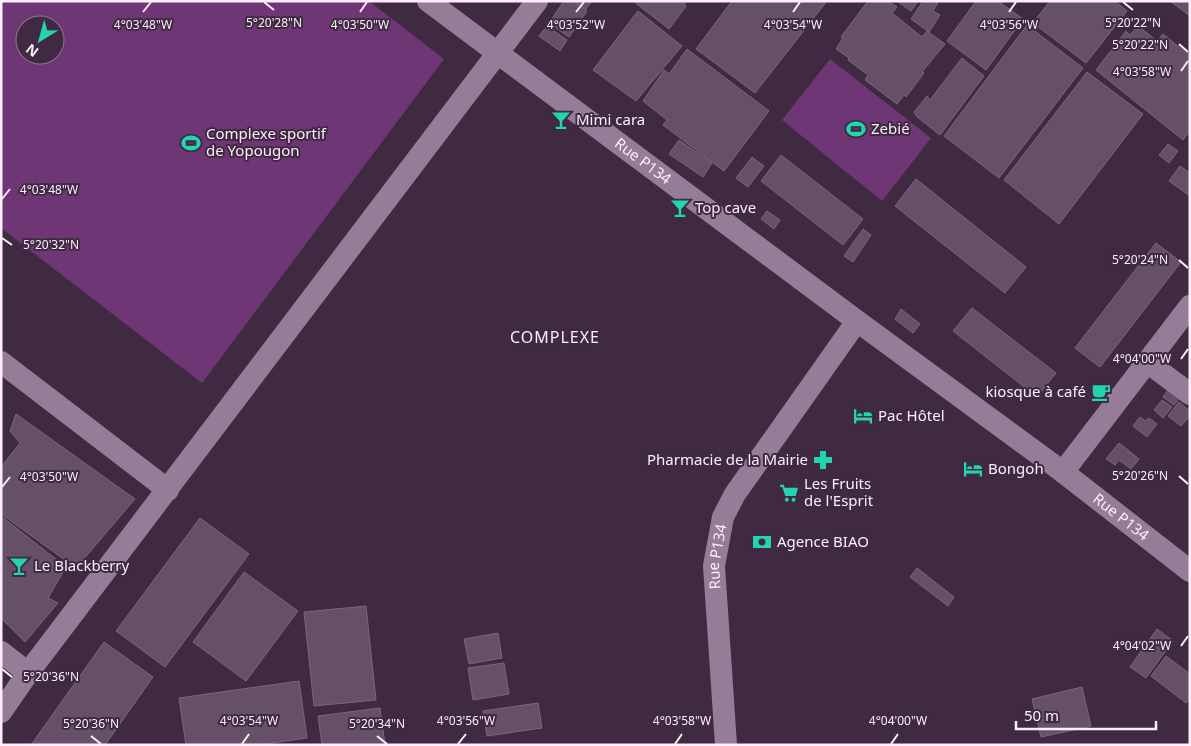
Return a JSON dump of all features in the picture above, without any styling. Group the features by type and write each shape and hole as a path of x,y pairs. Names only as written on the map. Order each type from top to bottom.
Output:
{"street":[{"name":"Rue P134","path":"428,1 857,321 1064,472 1190,571"},
{"path":"1,712 28,673 537,1"},
{"path":"1064,472 1190,306"},
{"name":"Rue P134","path":"726,745 714,566 723,517 735,494 857,321"},
{"path":"1,362 168,490"},
{"path":"1147,362 1190,394"},
{"path":"1,652 28,673"}],"shaded area":[{"name":"Complexe sportif de Yopougon","path":"1,1 369,1 444,59 202,383 1,228"},
{"name":"Zebié","path":"830,59 931,138 882,201 782,120"}],"building":[{"path":"564,1 573,1 587,11 569,37 549,23"},
{"path":"574,1 592,1 586,9"},
{"path":"633,1 686,1 684,4 686,6 669,29"},
{"path":"732,1 827,1 755,93 696,49"},
{"path":"868,1 888,1 897,7 892,13 922,37 927,31 945,44 922,72 924,73 906,97 904,95 897,104 865,80 868,75 836,49 843,38 841,37"},
{"path":"897,1 918,1 911,11"},
{"path":"923,1 939,1 933,11 940,15 929,32 911,19"},
{"path":"976,1 998,1 1023,19 986,70 947,41"},
{"path":"1050,1 1115,1 1127,11 1086,63 1033,23"},
{"path":"1170,1 1190,1 1190,16"},
{"path":"638,11 682,46 636,101 593,70"},
{"path":"1027,25 1083,68 999,178 944,136"},
{"path":"547,26 567,40 560,51 539,36"},
{"path":"1138,26 1157,41 1163,34 1190,56 1190,131 1183,140 1096,70 1126,31 1130,35"},
{"path":"687,49 769,111 724,171 663,125 667,120 643,101 664,70 669,74"},
{"path":"962,58 984,76 940,135 917,117 914,112 927,96 930,100"},
{"path":"1087,72 1143,114 1059,224 1004,180"},
{"path":"679,140 712,163 703,177 669,154"},
{"path":"1168,144 1178,151 1169,163 1159,155"},
{"path":"781,155 863,219 843,245 761,181"},
{"path":"752,157 764,166 748,187 736,178"},
{"path":"1180,166 1190,173 1190,196 1169,181"},
{"path":"916,179 1026,267 1005,293 895,206"},
{"path":"767,211 780,220 774,229 761,219"},
{"path":"863,229 871,235 853,262 844,256"},
{"path":"1156,243 1181,262 1100,367 1075,348"},
{"path":"972,308 1056,373 1037,397 953,331"},
{"path":"901,309 920,324 913,333 895,319"},
{"path":"1169,388 1181,396 1174,405 1163,397"},
{"path":"1162,400 1172,407 1163,418 1154,410"},
{"path":"1179,402 1190,411 1190,416 1181,426 1168,416"},
{"path":"16,414 135,499 76,568 1,514 1,467 20,443 10,431"},
{"path":"1140,417 1145,421 1149,418 1157,424 1147,437 1133,426"},
{"path":"1119,443 1139,459 1131,469 1119,460 1115,465 1106,459"},
{"path":"1,516 66,567 48,598 58,603 25,642 1,618"},
{"path":"200,518 249,554 165,667 116,631"},
{"path":"917,568 954,597 948,606 910,577"},
{"path":"244,572 298,611 246,681 193,642"},
{"path":"366,606 376,700 314,706 304,612"},
{"path":"1157,629 1173,641 1146,678 1130,667"},
{"path":"498,633 502,658 469,664 464,639"},
{"path":"104,642 153,677 105,745 31,745"},
{"path":"1166,656 1190,674 1190,699 1186,703 1151,676"},
{"path":"504,663 509,694 473,700 468,668"},
{"path":"299,681 307,738 257,745 186,745 179,698"},
{"path":"1082,687 1091,726 1041,737 1032,699"},
{"path":"538,703 542,728 487,736 483,711"},
{"path":"380,708 385,745 322,745 318,716"}],"place":[{"name":"Mimi cara","path":"561,120"},
{"name":"Zebié","path":"856,129"},
{"name":"Complexe sportif de Yopougon","path":"191,143"},
{"name":"Top cave","path":"680,208"},
{"name":"kiosque à café","path":"1101,392"},
{"name":"Pac Hôtel","path":"863,416"},
{"name":"Pharmacie de la Mairie","path":"823,460"},
{"name":"Bongoh","path":"973,469"},
{"name":"Les Fruits de l'Esprit","path":"789,493"},
{"name":"Agence BIAO","path":"762,542"},
{"name":"Le Blackberry","path":"19,566"}],"district":[{"name":"COMPLEXE","path":"555,337"}]}
